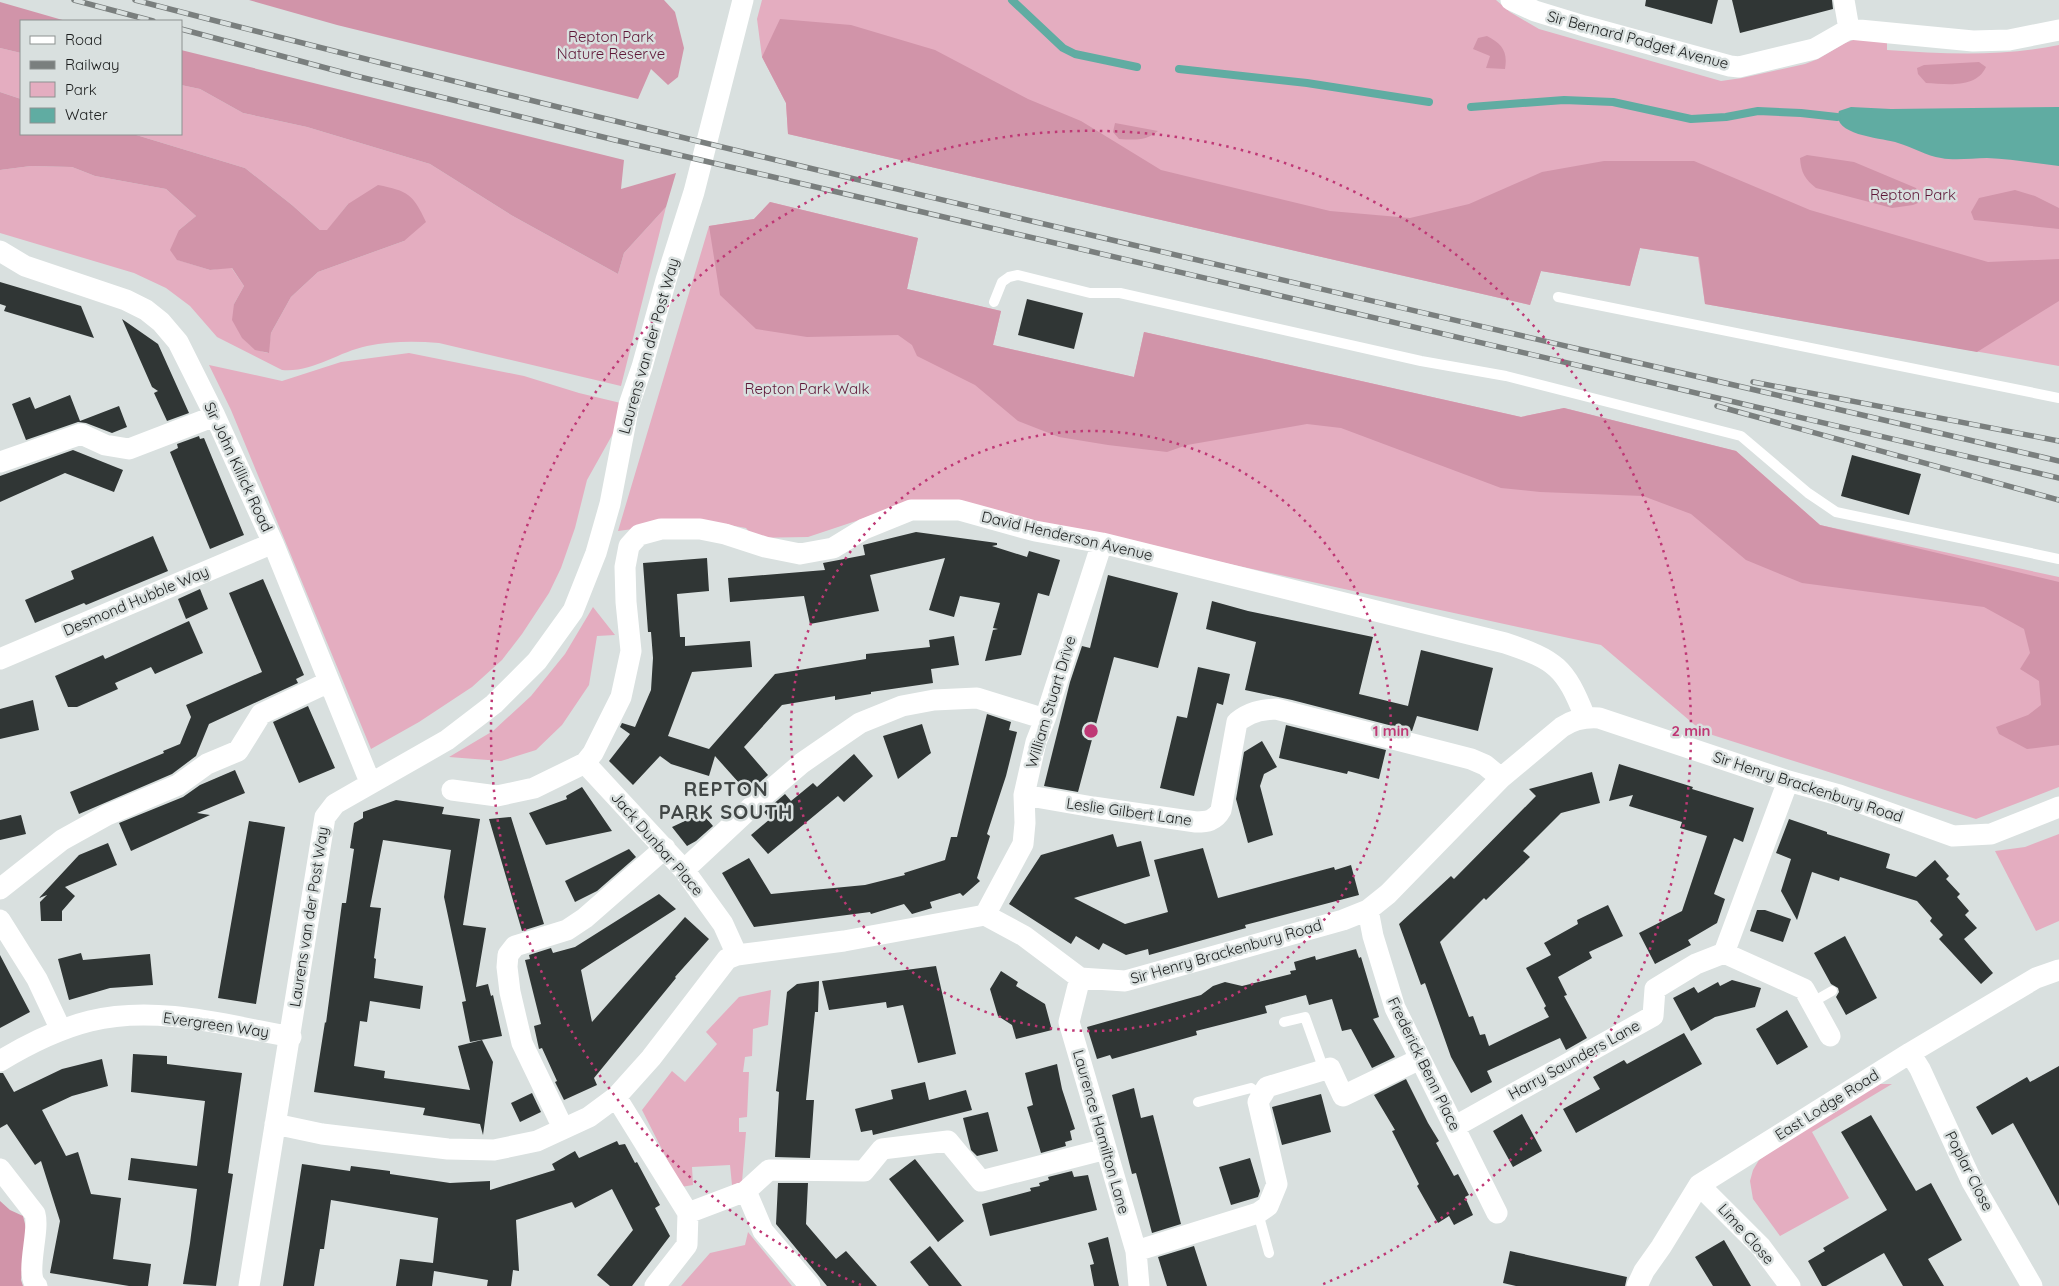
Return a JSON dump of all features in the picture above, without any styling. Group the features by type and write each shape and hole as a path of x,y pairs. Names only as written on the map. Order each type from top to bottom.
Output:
{"street":[{"name":"Laurens van der Post Way","path":"250,1286 325,818 335,804 370,782 447,740 494,704 538,661 573,612 596,553 610,504 629,405 694,192 743,0"},
{"name":"Sir Bernard Padget Avenue","path":"1512,0 1535,11 1618,36 1739,67 1814,49 1849,29"},
{"path":"1844,0 1849,29 1973,41 2009,40 2059,30"},
{"name":"Sir John Killick Road","path":"0,251 25,266 126,300 146,310 161,322 178,342 215,416 273,543 370,782"},
{"path":"0,462 81,434 105,445 129,449 215,416"},
{"name":"David Henderson Avenue","path":"585,763 594,753 621,697 631,651 625,567 628,546 639,535 661,529 700,528 726,534 765,547 800,554 833,548 864,530 911,510 959,510 1035,531 1102,543 1505,643 1529,651 1550,662 1561,671 1572,686 1585,717"},
{"name":"Desmond Hubble Way","path":"0,658 273,543"},
{"name":"William Stuart Drive","path":"985,915 1023,844 1025,823 1024,795 1036,742 1102,543"},
{"path":"0,889 62,840 108,815 178,785 207,764 238,751 261,714 329,682"},
{"path":"684,870 760,799 802,763 860,722 902,706 926,701 977,698 1045,719"},
{"name":"Leslie Gilbert Lane","path":"1024,795 1093,807 1217,824 1236,722 1246,715 1259,710 1276,709 1471,759 1485,765 1501,778"},
{"name":"Sir Henry Brackenbury Road","path":"1080,978 1125,981 1343,920 1368,910 1399,884 1501,778 1562,726 1585,717 1600,718 1788,781 1839,794 1953,836 1991,834 2059,807"},
{"path":"452,790 497,796 534,788 585,763"},
{"name":"Jack Dunbar Place","path":"585,763 684,870 723,924 737,955"},
{"path":"1788,781 1724,953 1804,989 1830,1036"},
{"path":"563,1128 522,1043 510,992 507,968 508,955 515,946 567,930 585,918 665,848"},
{"name":"Frederick Benn Place","path":"1368,910 1373,936 1395,1008 1497,1213"},
{"path":"275,1124 322,1134 468,1150 494,1150 537,1141 589,1117 616,1097 651,1058 727,959 737,955 844,941 985,915 1024,936 1080,978"},
{"path":"0,920 36,978 61,1030"},
{"name":"Harry Saunders Lane","path":"1454,1127 1653,1016 1655,989 1696,964 1724,953"},
{"name":"East Lodge Road","path":"1637,1286 1644,1271 1661,1247 1699,1184 1910,1053 2036,978 2059,970"},
{"name":"Laurence Hamilton Lane","path":"1080,978 1069,1022 1136,1251 1139,1286"},
{"name":"Evergreen Way","path":"0,1062 61,1030 104,1019 152,1016 177,1017 291,1037"},
{"name":"Poplar Close","path":"1910,1053 1920,1069 1972,1182 2032,1286"},
{"path":"1136,1251 1258,1214 1268,1206 1277,1184 1258,1102 1268,1087 1330,1068 1344,1096 1420,1059"},
{"path":"616,1097 688,1213 687,1245 655,1286"},
{"path":"688,1213 746,1191 769,1170 864,1171 882,1149 948,1141 981,1181 1106,1149"},
{"path":"0,1168 35,1214 38,1223 31,1276 37,1286"},
{"name":"Lime Close","path":"1699,1184 1761,1247 1790,1286"},
{"path":"746,1191 763,1230 810,1286"}],"lane":[{"path":"994,302 998,288 1009,276 1027,276 1090,293 1120,293 1421,361 1506,376 1741,436 1808,493 1836,512 2059,559"},
{"path":"1558,297 2059,398"},
{"path":"1811,1003 1832,991"},
{"path":"1284,1022 1305,1017 1324,1070"},
{"path":"1198,1102 1251,1088 1262,1096"},
{"path":"1258,1214 1270,1253"}],"green space":[{"name":"Repton Park Nature Reserve","path":"249,0 664,0 675,12 684,48 678,77 668,85 651,69 638,99 337,25"},
{"name":"Repton Park","path":"762,0 1496,0 1510,12 1539,29 1721,81 1805,64 1856,39 1887,42 1887,50 1951,53 1995,53 2059,45 2059,366 1705,304 1698,257 1640,248 1630,286 1541,271 1530,305 788,134 786,103 762,57 757,19"},
{"path":"0,2 63,20 20,20 20,53 0,48"},
{"path":"780,19 851,25 935,50 1028,99 1081,121 1161,170 1330,211 1410,218 1469,204 1542,172 1604,161 1694,161 1810,210 1988,262 2059,259 2059,301 1977,352 1705,304 1699,257 1640,248 1630,286 1541,271 1530,305 788,134 786,103 762,57"},
{"path":"1487,36 1497,42 1503,49 1506,57 1505,69 1486,68 1490,56 1473,49 1478,38"},
{"path":"0,48 20,53 20,99 0,92"},
{"path":"182,50 624,160 621,189 676,173 666,207 624,253 618,274 511,215 430,164 307,127 243,113 200,89 182,85"},
{"path":"1979,62 1986,67 1981,74 1975,79 1960,84 1926,83 1918,74 1917,68 1924,65"},
{"path":"182,85 200,89 243,113 307,127 430,164 511,215 618,274 624,253 666,207 621,386 439,343 421,342 376,344 356,349 304,368 282,370 217,337 190,306 166,288 134,273 0,233 0,170 31,166 72,167 95,176 166,189 196,216 179,230 178,260 210,270 231,267 244,286 234,304 242,335 251,346 268,353 271,333 291,297 318,272 404,241 348,204 327,231 320,230 245,168 136,135 182,135"},
{"path":"0,92 20,99 20,135 136,135 245,168 320,230 327,230 348,204 378,185 396,189 408,195 417,205 426,222 404,241 318,272 291,297 271,333 269,353 255,350 242,338 232,320 234,304 244,286 232,268 210,270 177,260 170,250 179,230 196,216 166,189 95,176 72,167 31,166 0,170"},
{"path":"1115,123 1158,131 1145,138 1135,140 1119,139 1113,132"},
{"path":"1807,155 1854,162 1916,188 1920,196 1918,203 1892,208 1816,188 1806,179 1801,168 1800,158"},
{"path":"2015,190 2035,196 2059,208 2059,229 1974,220 1971,212 1979,198"},
{"name":"Repton Park Walk","path":"770,202 918,238 907,289 1001,311 993,345 1134,377 1144,332 1521,417 1564,408 1736,451 1820,525 2059,577 2059,787 1976,819 1703,732 1601,645 977,509 898,507 808,537 754,538 746,528 700,520 618,531 709,226 754,219"},
{"path":"770,202 918,238 907,289 1001,311 993,345 1134,377 1144,332 1521,417 1564,408 1736,451 1820,525 2059,582 2059,745 2027,749 1999,734 1996,727 2028,715 2041,705 2039,681 2020,669 2030,653 2024,629 1984,607 1802,583 1746,560 1691,514 1643,496 1540,492 1501,488 1341,428 1307,424 1187,445 1167,452 1059,437 1018,421 975,385 917,356 912,345 898,335 807,337 756,329 720,295 709,226 754,219"},
{"path":"409,353 524,376 579,393 629,405 587,480 575,528 561,568 549,593 522,634 502,660 472,687 419,722 371,749 231,410 209,365 282,381 341,362"},
{"path":"593,607 615,635 597,636 589,685 562,725 536,750 501,761 449,757 493,731 531,696 565,654"},
{"path":"2059,834 2059,921 2036,931 1995,851 2025,847"},
{"path":"771,990 768,1025 753,1029 752,1056 745,1057 743,1072 749,1072 747,1117 739,1118 739,1132 746,1132 742,1182 732,1185 730,1165 692,1167 693,1185 681,1187 642,1110 672,1071 685,1082 717,1044 706,1032 739,997"},
{"path":"1880,1084 1892,1084 1812,1132 1849,1198 1780,1236 1753,1199 1750,1181 1753,1170 1759,1160 1801,1131"},
{"path":"0,1201 10,1210 23,1216 26,1228 21,1280 23,1286 0,1286"},
{"path":"748,1232 792,1286 681,1286 710,1253 745,1245"}],"water":[{"path":"1851,107 1891,109 2059,107 2059,166 1987,158 1947,159 1936,157 1898,143 1850,131 1842,126 1838,119 1839,111"}],"building":[{"path":"1646,0 1718,0 1712,24 1645,6"},
{"path":"1732,0 1832,0 1833,9 1740,33"},
{"path":"0,282 81,306 94,338 4,311 6,306 0,304"},
{"path":"1027,299 1083,313 1074,349 1018,335"},
{"path":"122,319 158,344 189,413 167,421 154,393 158,391 152,387"},
{"path":"70,395 80,421 119,406 127,427 112,433 86,423 78,422 26,440 12,404 30,397 35,409"},
{"path":"199,436 200,439 204,438 244,535 210,549 170,452 178,448 177,444"},
{"path":"73,450 123,470 114,492 65,473 0,502 0,476"},
{"path":"1852,455 1921,474 1909,515 1841,496"},
{"path":"916,532 997,543 997,545 992,546 1027,557 1029,551 1060,560 1049,596 1038,593 1021,655 985,661 993,630 998,629 993,628 1000,603 960,596 954,617 929,610 945,558 870,575 879,611 810,624 804,596 730,602 728,578 825,570 823,563 865,555 863,545"},
{"path":"153,536 168,571 86,605 84,603 35,623 25,600 74,579 71,571"},
{"path":"707,558 709,591 677,594 680,637 685,637 685,646 750,641 752,667 692,672 668,736 709,749 775,674 866,659 866,654 930,647 929,640 954,636 959,665 931,669 933,683 871,692 871,694 835,700 835,696 782,705 744,747 768,775 748,793 715,756 709,776 671,764 660,756 633,785 609,761 630,734 620,727 622,723 635,727 651,690 653,658 651,632 648,632 643,563"},
{"path":"1108,575 1178,593 1158,668 1114,657 1078,792 1044,786 1070,682 1082,646 1090,648"},
{"path":"263,579 304,675 296,679 298,683 209,724 196,756 172,774 79,814 70,792 164,753 163,751 180,744 191,717 186,705 262,672 229,593"},
{"path":"200,589 208,609 186,619 178,599"},
{"path":"1212,601 1248,611 1373,637 1359,694 1408,706 1421,650 1493,668 1478,731 1417,716 1412,731 1245,690 1256,642 1206,629"},
{"path":"189,621 203,653 155,674 151,667 115,683 118,689 77,707 68,707 55,676 103,655 105,659"},
{"path":"1198,667 1230,674 1223,705 1217,703 1194,796 1160,788 1177,716 1187,718"},
{"path":"33,700 39,730 0,739 0,709"},
{"path":"308,706 335,768 299,783 273,722"},
{"path":"987,714 1011,722 1009,730 1017,732 1006,776 987,834 990,836 977,878 980,881 963,896 960,893 930,902 932,908 912,914 904,904 871,914 870,912 754,927 722,873 749,858 771,894 865,885 905,875 904,873 945,860 951,837 957,837"},
{"path":"922,724 931,753 898,779 883,736"},
{"path":"1286,725 1386,750 1379,779 1348,771 1347,774 1279,758"},
{"path":"1262,741 1277,767 1264,774 1260,786 1273,835 1248,843 1236,799 1244,752"},
{"path":"854,754 873,776 844,802 838,796 768,854 751,835 770,819 764,812 785,794 791,801 813,783 817,787"},
{"path":"1619,764 1754,808 1743,842 1734,838 1714,894 1725,899 1717,923 1688,940 1691,945 1655,964 1639,933 1682,911 1707,836 1680,828 1682,822 1629,806 1633,795 1609,801"},
{"path":"235,770 245,793 197,813 210,815 131,851 119,823 183,797 200,785"},
{"path":"1592,772 1600,803 1561,813 1523,851 1530,857 1486,900 1484,898 1440,942 1469,1017 1473,1016 1480,1035 1485,1034 1489,1046 1549,1017 1544,1008 1546,1006 1526,968 1551,955 1544,943 1578,924 1577,920 1608,905 1623,936 1589,952 1592,958 1558,977 1567,995 1564,996 1587,1038 1566,1050 1560,1038 1487,1071 1492,1082 1471,1093 1451,1057 1425,983 1421,985 1399,924 1451,876 1454,879 1536,796 1529,789"},
{"path":"582,787 612,831 546,845 529,813 567,799 566,796"},
{"path":"396,800 444,807 442,814 480,819 463,925 486,928 476,987 488,984 491,996 493,995 502,1036 470,1042 462,1002 466,1001 444,897 451,850 383,840 370,907 381,908 374,958 376,959 374,978 423,986 420,1009 370,1001 367,1022 360,1021 354,1066 385,1071 384,1078 470,1090 458,1046 482,1040 493,1062 483,1135 480,1124 423,1115 425,1108 314,1092 326,1023 342,903 346,903 354,849 350,848 354,823 363,818 363,812"},
{"path":"702,813 713,826 696,841 687,846 672,827"},
{"path":"21,815 26,834 0,840 0,820"},
{"path":"511,817 544,924 522,931 489,819"},
{"path":"1789,819 1827,832 1827,834 1890,854 1886,868 1916,877 1935,860 1949,876 1946,879 1960,894 1957,897 1969,911 1965,915 1977,928 1964,939 1993,973 1981,984 1939,939 1943,935 1930,921 1932,918 1917,901 1840,877 1839,881 1812,872 1797,920 1781,891 1791,859 1776,853"},
{"path":"249,821 285,827 256,1004 218,998"},
{"path":"1113,834 1117,847 1141,841 1150,876 1074,898 1125,924 1168,912 1154,860 1203,848 1218,898 1334,867 1335,870 1351,865 1359,895 1245,925 1246,928 1149,955 1148,949 1126,955 1103,943 1099,950 1076,936 1071,944 1009,904 1041,855"},
{"path":"108,843 117,865 65,887 75,896 62,911 62,921 41,921 40,902 47,895 39,898 79,855"},
{"path":"629,849 636,857 597,891 575,902 565,881"},
{"path":"659,894 676,909 581,970 592,1022 685,917 709,939 675,977 594,1078 597,1085 564,1100 542,1048 539,1049 534,1026 541,1024 525,960 530,959 529,955 551,948 553,953 575,947"},
{"path":"1757,910 1765,910 1791,919 1783,942 1750,931"},
{"path":"1845,936 1877,998 1846,1015 1836,997 1839,992 1838,988 1831,984 1814,953"},
{"path":"1356,949 1359,958 1361,957 1379,1017 1373,1019 1395,1057 1372,1068 1351,1029 1342,1031 1332,999 1309,1005 1306,995 1265,1006 1267,1013 1196,1031 1197,1035 1112,1059 1110,1055 1097,1059 1087,1027 1201,995 1213,986 1225,982 1242,986 1291,974 1290,971 1296,970 1294,962 1315,956 1316,960"},
{"path":"81,953 83,960 150,954 153,985 110,988 69,1000 58,959"},
{"path":"0,955 30,1012 0,1028"},
{"path":"936,966 956,1054 918,1063 903,1005 887,1008 886,1002 829,1010 822,981"},
{"path":"1001,971 1018,982 1016,986 1045,1004 1052,1030 1016,1039 1012,1025 998,1016 990,989"},
{"path":"1732,980 1761,988 1755,1007 1715,1017 1691,1031 1673,998 1694,987 1698,993 1718,982 1720,986"},
{"path":"819,981 818,1012 815,1012 806,1100 814,1100 810,1158 775,1157 779,1092 776,1091 787,992 797,984"},
{"path":"1787,1010 1808,1047 1777,1065 1756,1029"},
{"path":"1684,1033 1702,1064 1576,1133 1563,1109 1600,1089 1593,1077 1624,1060 1627,1064"},
{"path":"133,1054 167,1056 167,1064 242,1073 228,1173 233,1174 216,1286 183,1284 197,1189 128,1180 131,1158 197,1166 205,1101 131,1092"},
{"path":"102,1059 108,1086 72,1096 42,1110 66,1156 78,1152 91,1194 121,1198 113,1259 151,1264 148,1286 129,1286 50,1273 60,1221 41,1161 35,1165 7,1124 0,1128 0,1073 3,1073 14,1092 62,1069"},
{"path":"1057,1064 1062,1089 1075,1129 1070,1131 1072,1140 1065,1142 1066,1146 1041,1153 1027,1107 1033,1105 1025,1073"},
{"path":"2059,1066 2059,1206 2013,1123 1992,1135 1976,1107 2027,1077 2030,1082"},
{"path":"1406,1079 1439,1141 1436,1143 1454,1176 1458,1174 1469,1195 1465,1197 1473,1215 1454,1225 1449,1216 1438,1223 1417,1186 1419,1184 1392,1131 1395,1130 1374,1095"},
{"path":"925,1082 929,1100 966,1090 972,1110 873,1135 872,1130 861,1132 855,1109 893,1099 891,1090"},
{"path":"1134,1088 1141,1118 1153,1115 1181,1224 1152,1233 1136,1173 1132,1174 1112,1095"},
{"path":"532,1093 541,1112 520,1122 511,1103"},
{"path":"1321,1094 1331,1132 1282,1145 1272,1107"},
{"path":"988,1112 998,1151 977,1156 971,1150 963,1118"},
{"path":"1522,1114 1542,1151 1513,1167 1493,1131"},
{"path":"1871,1115 1916,1191 1931,1183 1962,1240 1928,1259 1944,1286 1903,1286 1884,1253 1826,1286 1822,1286 1808,1261 1825,1251 1823,1248 1887,1210 1841,1132"},
{"path":"617,1141 619,1145 625,1144 635,1163 637,1162 660,1205 655,1208 670,1236 632,1286 610,1286 597,1275 633,1230 612,1189 575,1208 572,1202 516,1220 519,1271 513,1270 511,1286 487,1286 488,1280 434,1271 432,1286 396,1286 400,1259 433,1263 438,1218 331,1200 324,1249 320,1249 314,1286 283,1286 302,1164 350,1171 351,1166 390,1171 390,1174 450,1183 490,1181 490,1190 555,1170 552,1164 575,1151 579,1158"},
{"path":"1250,1158 1260,1191 1258,1197 1231,1205 1219,1167"},
{"path":"915,1159 964,1221 938,1242 889,1179"},
{"path":"1072,1171 1074,1177 1088,1175 1097,1210 990,1236 982,1204 1031,1191 1030,1188 1040,1186 1039,1183 1049,1180 1048,1177"},
{"path":"778,1183 808,1183 806,1224 836,1259 846,1251 877,1286 827,1286 776,1224"},
{"path":"1108,1237 1119,1286 1094,1286 1090,1265 1094,1264 1088,1243"},
{"path":"1724,1240 1751,1286 1713,1286 1695,1257"},
{"path":"930,1246 962,1286 929,1286 910,1262"},
{"path":"1194,1246 1207,1286 1167,1286 1158,1257"},
{"path":"1510,1251 1627,1277 1625,1286 1516,1286 1503,1283"}],"waterway":[{"path":"1012,0 1063,48 1075,54 1137,67"},
{"path":"1179,69 1307,83 1429,102"},
{"path":"1471,107 1564,100 1613,102 1691,119 1726,117 1758,111 1837,117"}],"railway":[{"path":"74,0 149,20"},
{"path":"135,0 614,121 855,179 2059,461"},
{"path":"182,29 356,76 615,140 2059,478"},
{"path":"1753,382 2059,441"},
{"path":"1717,406 2059,500"}],"district":[{"name":"REPTON PARK SOUTH","path":"726,800"}]}
